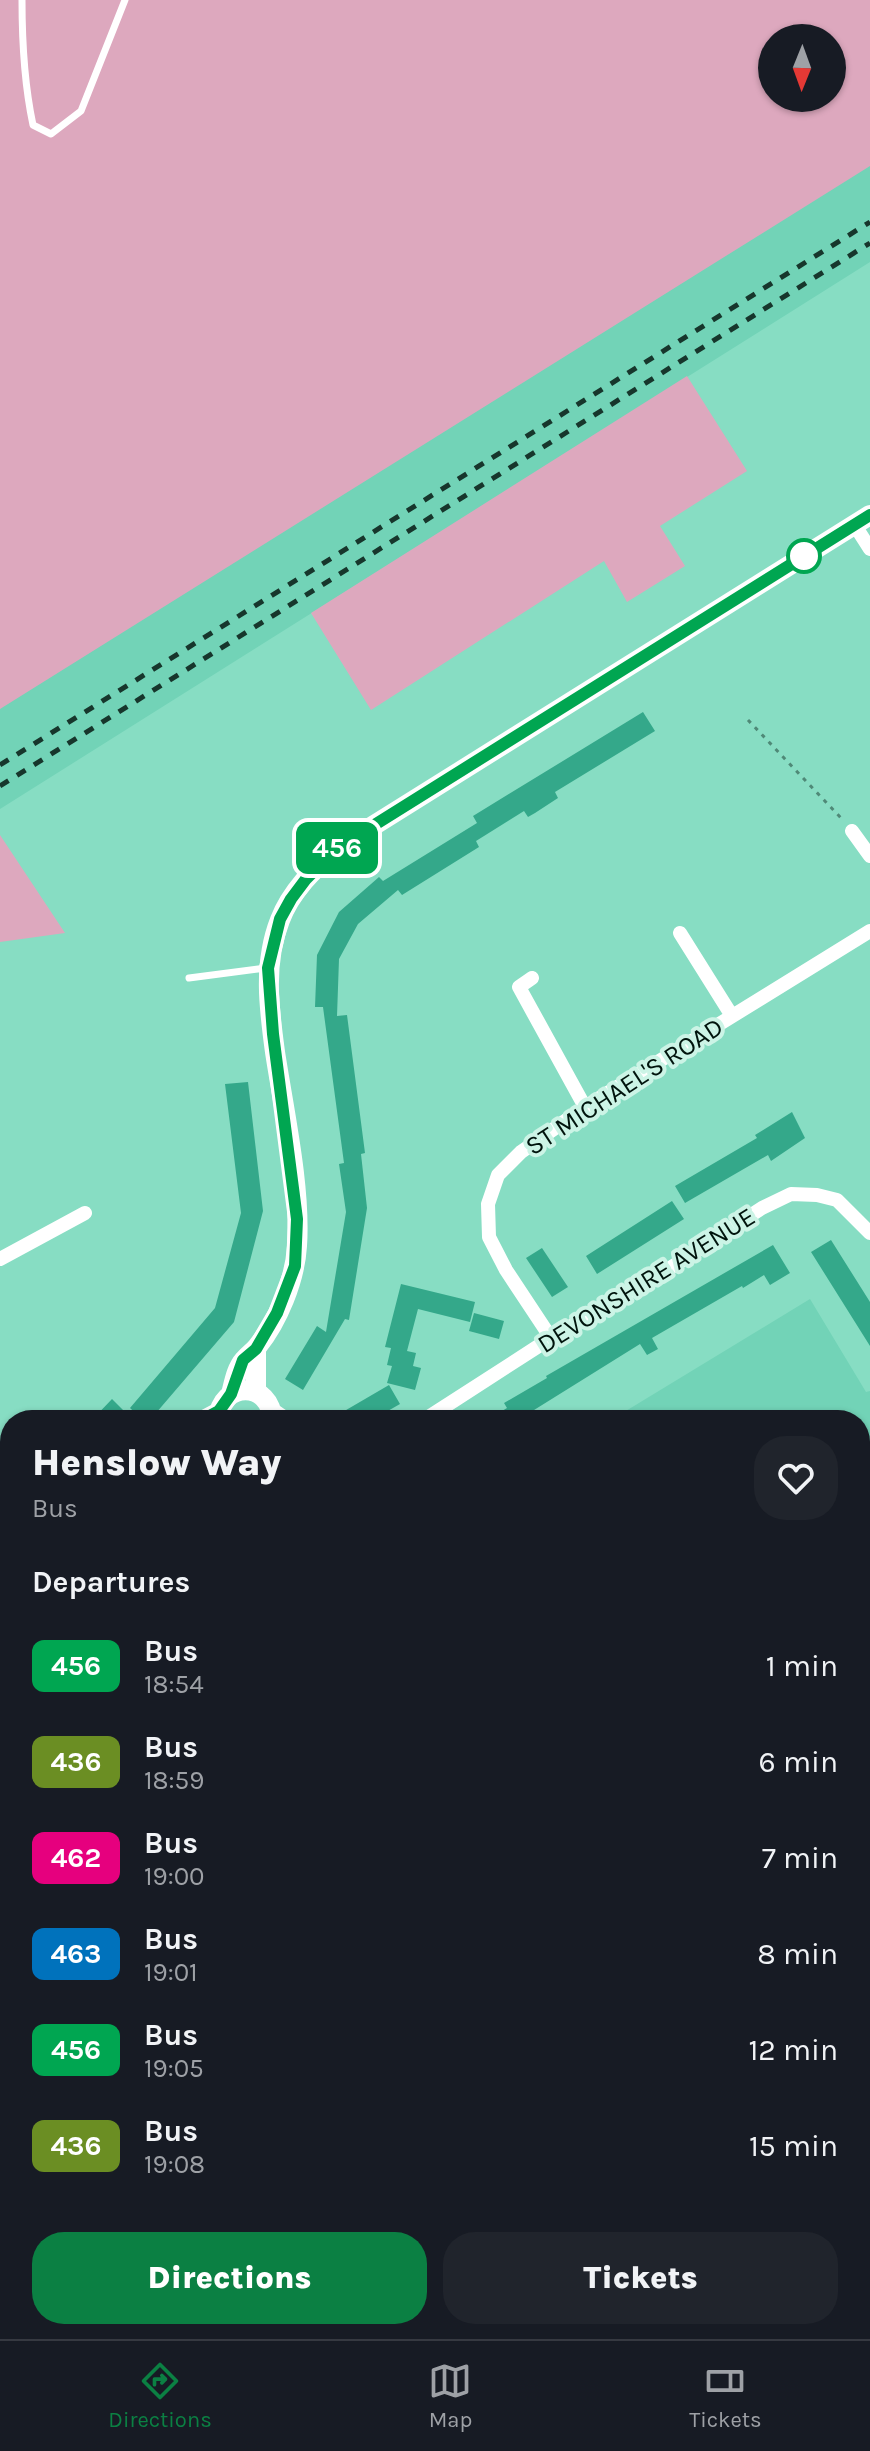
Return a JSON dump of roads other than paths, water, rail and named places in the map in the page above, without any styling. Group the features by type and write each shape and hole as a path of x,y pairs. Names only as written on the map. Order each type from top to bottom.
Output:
{"street":[{"path":"218,1410 231,1394 243,1360 256,1349 277,1313 295,1266 298,1246 294,1189 269,1002 268,968 280,919 306,879 336,849 862,520 870,549"},
{"path":"852,831 870,856"},
{"name":"ST MICHAEL'S ROAD","path":"551,1338 491,1244 487,1223 488,1204 498,1175 512,1159 585,1107 870,931"},
{"path":"680,933 732,1016"},
{"path":"532,978 519,987 585,1107"},
{"name":"DEVONSHIRE AVENUE","path":"439,1410 762,1208 791,1194 837,1200 870,1233"},
{"path":"0,1259 85,1213"},
{"path":"256,1349 256,1392"},
{"path":"231,1394 243,1390 256,1392 266,1399 273,1410"}],"lane":[{"path":"22,0 22,54 28,102 33,125 51,134 81,111 125,0"},
{"path":"189,978 268,968"}],"railway":[{"path":"0,765 870,222"},
{"path":"0,786 870,243"}]}
